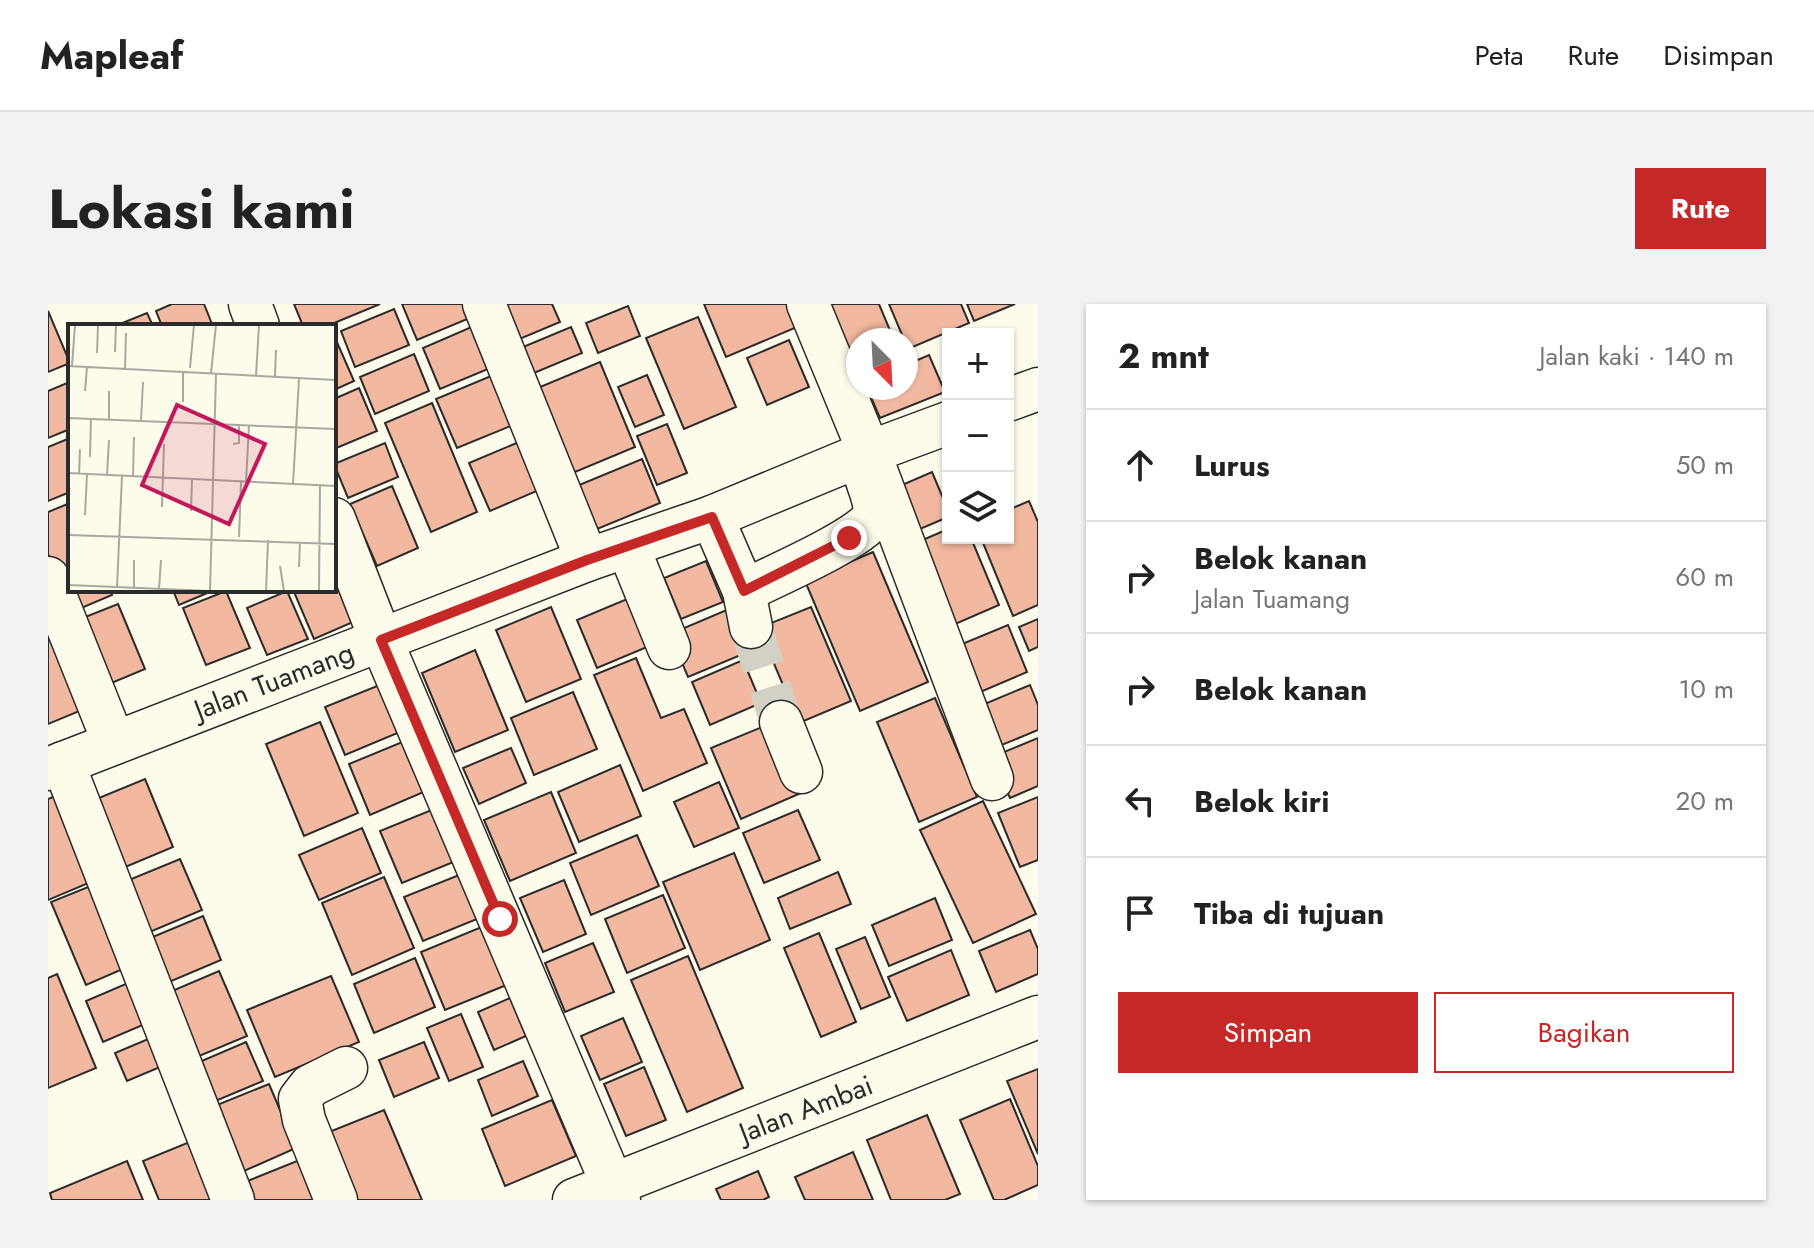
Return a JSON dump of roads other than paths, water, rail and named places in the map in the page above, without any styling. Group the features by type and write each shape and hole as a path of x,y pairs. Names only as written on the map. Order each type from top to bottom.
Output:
{"street":[{"path":"250,304 257,324"},
{"path":"484,304 587,560"},
{"path":"808,304 992,779"},
{"path":"1014,398 1038,389"},
{"name":"Jalan Tuamang","path":"55,766 587,560 712,517 942,425"},
{"path":"712,517 748,609 869,525 875,509 864,454"},
{"path":"336,524 381,640 616,1192"},
{"path":"628,547 669,648"},
{"path":"48,578 114,743"},
{"path":"781,722 801,772"},
{"path":"55,766 233,1200"},
{"name":"Jalan Ambai","path":"574,1200 616,1192 1038,1017"},
{"path":"336,1200 300,1104 302,1094 310,1086 346,1068"}],"tunnel":[{"path":"751,627 781,722"}]}
